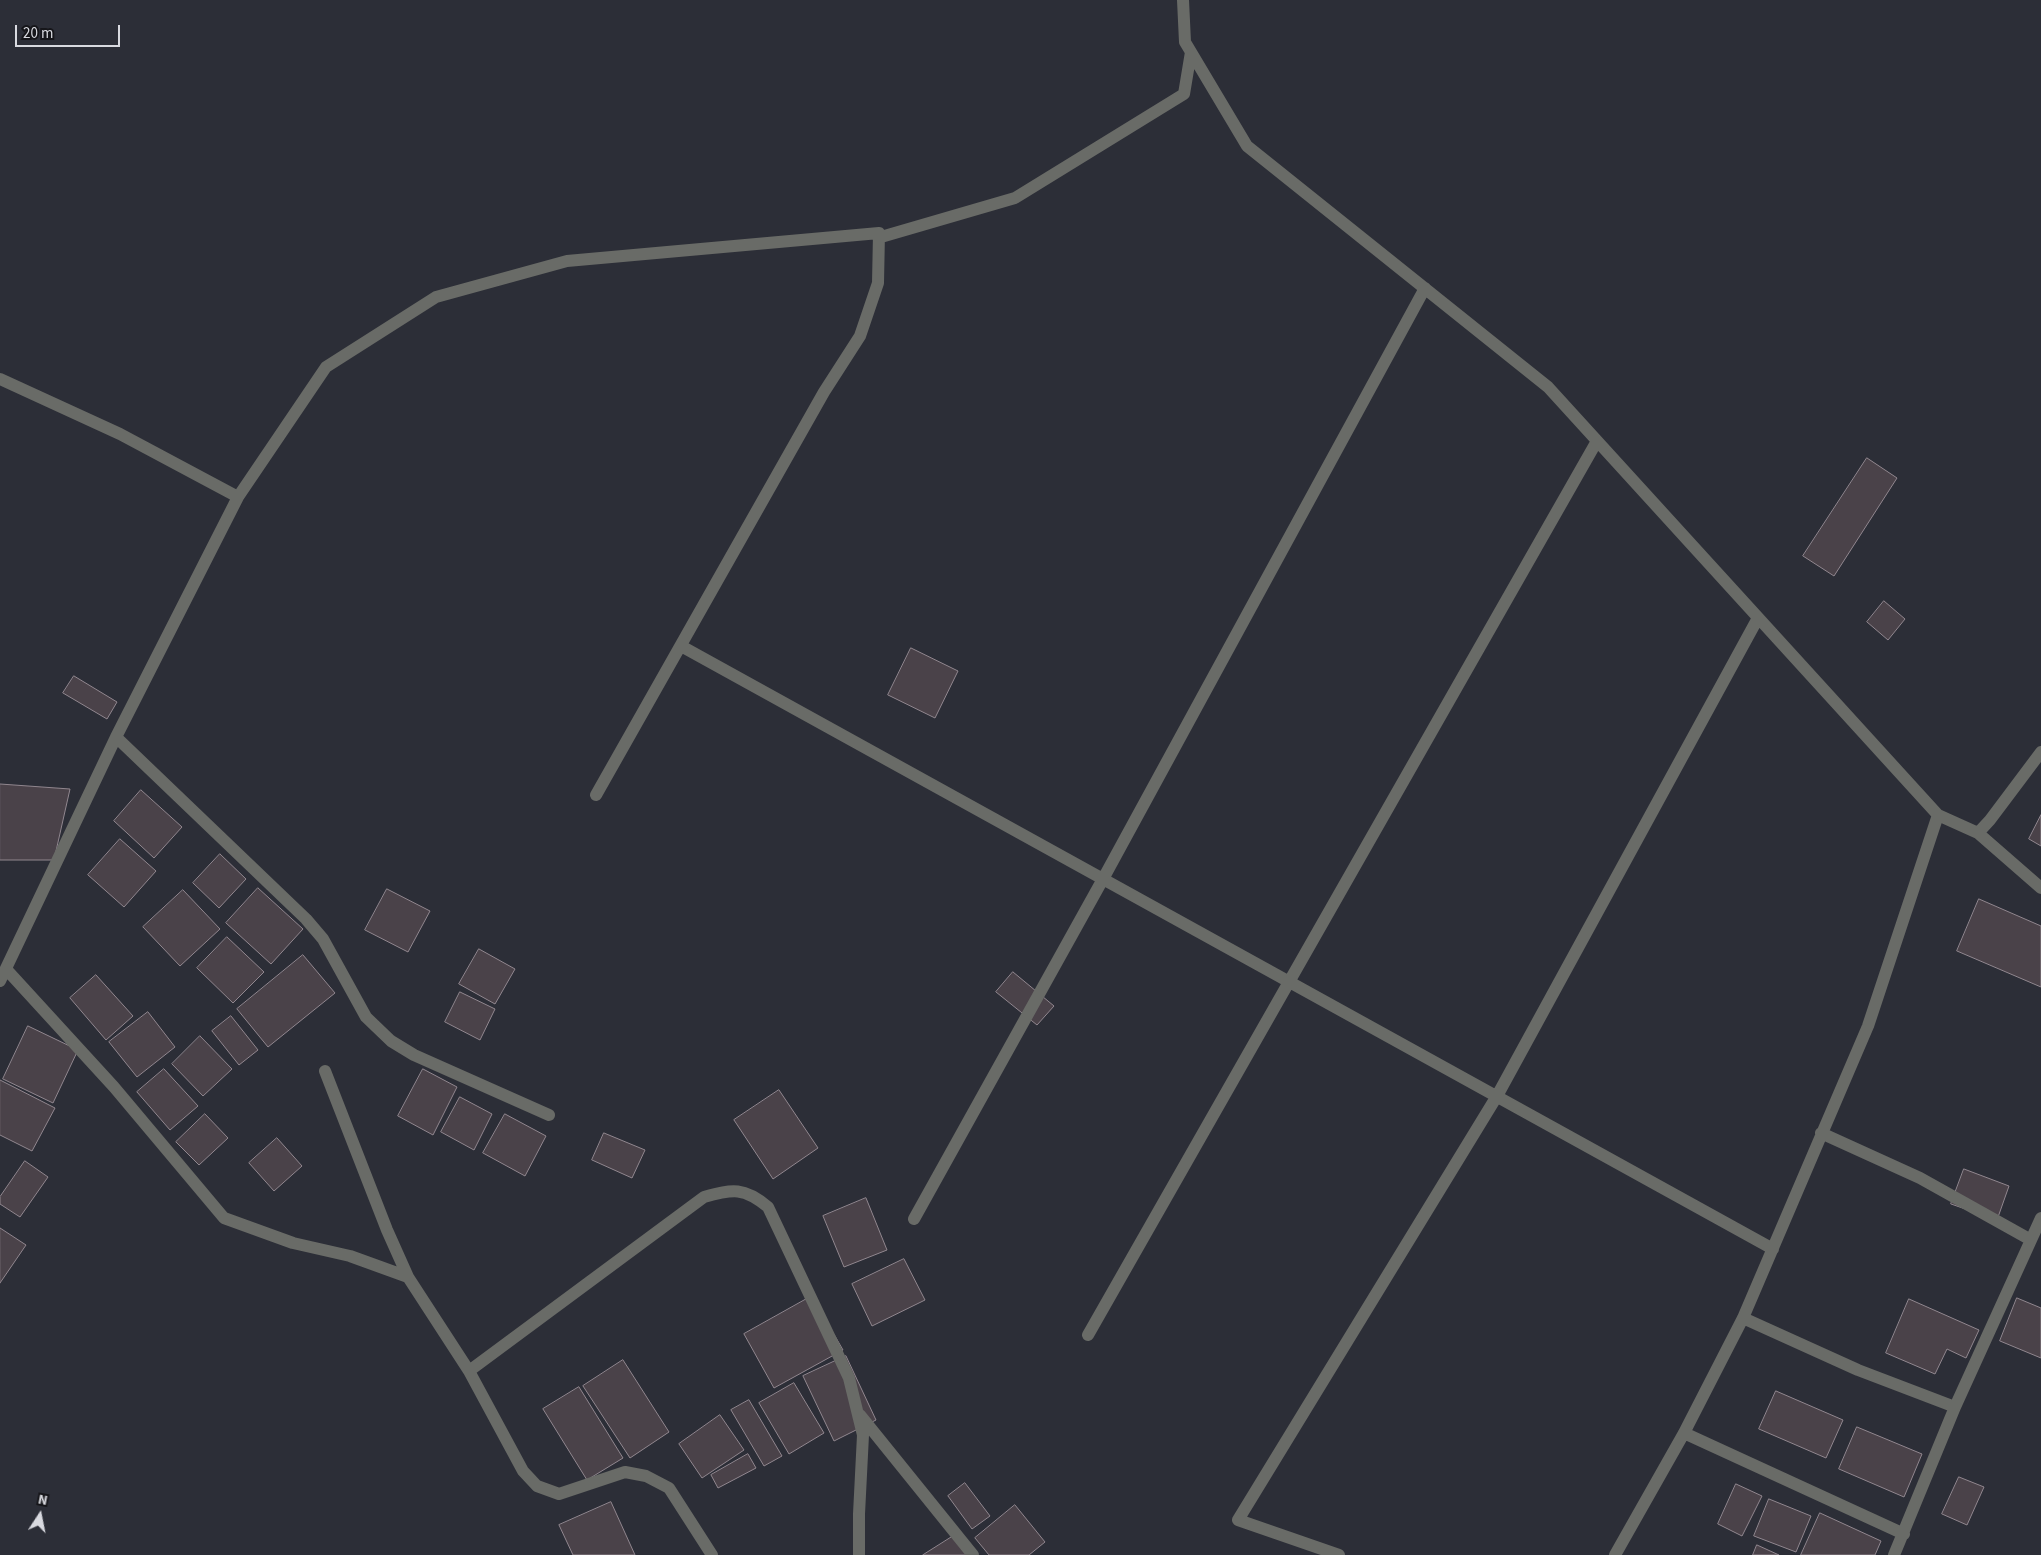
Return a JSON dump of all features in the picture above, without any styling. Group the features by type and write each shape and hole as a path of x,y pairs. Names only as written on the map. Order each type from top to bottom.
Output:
{"street":[{"path":"1183,0 1185,42 1247,146 1548,387 1938,816 1978,833 2041,888"},
{"path":"879,233 881,237 1015,198 1184,94 1191,52"},
{"path":"0,981 116,737 238,497 326,367 436,297 567,261 879,233"},
{"path":"596,795 824,392 860,336 878,283 879,233"},
{"path":"914,1219 1104,879 1425,288"},
{"path":"0,379 120,434 238,497"},
{"path":"1088,1334 1598,441"},
{"path":"1339,1555 1238,1520 1497,1096 1758,618"},
{"path":"681,646 1773,1249"},
{"path":"116,737 306,919 323,939 366,1017 391,1041 414,1055 549,1115"},
{"path":"1978,833 2041,752"},
{"path":"1615,1555 1684,1433 1743,1318 1868,1026 1938,816"},
{"path":"6,969 114,1087 224,1218 293,1243 350,1256 408,1277"},
{"path":"325,1070 387,1230 408,1277 469,1371 523,1471 537,1486 559,1494 625,1472 646,1476 669,1488 712,1555"},
{"path":"1821,1134 1920,1178 2031,1240"},
{"path":"469,1371 704,1197 728,1191 753,1194 768,1207 850,1378 863,1436 859,1555"},
{"path":"1894,1555 1955,1407 2041,1218"},
{"path":"1743,1318 1858,1370 1955,1407"},
{"path":"858,1413 973,1555"},
{"path":"1684,1433 1904,1534"}],"building":[{"path":"1867,458 1897,478 1834,576 1803,556"},
{"path":"1884,601 1905,619 1888,640 1867,622"},
{"path":"911,648 958,671 935,718 888,695"},
{"path":"74,676 117,702 107,719 63,693"},
{"path":"0,784 70,789 54,860 0,860"},
{"path":"141,790 182,827 154,858 114,821"},
{"path":"2041,815 2041,846 2029,839"},
{"path":"120,839 156,871 124,907 88,875"},
{"path":"220,854 246,879 219,908 193,883"},
{"path":"258,888 303,929 271,964 226,923"},
{"path":"387,889 430,911 408,952 365,930"},
{"path":"183,890 220,929 180,966 143,927"},
{"path":"1979,899 2041,926 2041,987 1957,951"},
{"path":"227,937 264,972 233,1003 197,968"},
{"path":"479,949 515,969 495,1004 459,984"},
{"path":"303,955 335,993 268,1047 237,1009"},
{"path":"1013,972 1054,1006 1037,1025 996,992"},
{"path":"96,975 133,1016 106,1040 70,998"},
{"path":"460,992 495,1009 480,1040 445,1022"},
{"path":"148,1012 175,1047 137,1077 109,1042"},
{"path":"231,1016 258,1050 239,1065 212,1031"},
{"path":"28,1026 78,1050 53,1103 3,1079"},
{"path":"200,1036 232,1069 203,1096 172,1064"},
{"path":"164,1069 198,1106 170,1130 137,1092"},
{"path":"423,1069 457,1087 433,1135 398,1116"},
{"path":"0,1080 55,1108 32,1151 0,1135"},
{"path":"779,1090 818,1148 773,1179 734,1120"},
{"path":"460,1097 492,1114 474,1150 441,1132"},
{"path":"205,1114 228,1138 199,1165 176,1142"},
{"path":"505,1114 546,1136 525,1176 483,1153"},
{"path":"604,1133 645,1150 632,1178 592,1160"},
{"path":"277,1138 302,1166 274,1191 249,1163"},
{"path":"25,1161 48,1177 20,1217 0,1204 0,1197"},
{"path":"1964,1169 2009,1186 1997,1220 1951,1204"},
{"path":"866,1198 887,1250 844,1267 823,1216"},
{"path":"0,1228 26,1245 0,1283"},
{"path":"904,1259 925,1300 872,1326 852,1284"},
{"path":"812,1296 843,1350 774,1388 744,1334"},
{"path":"2017,1298 2041,1308 2041,1358 2000,1341"},
{"path":"1909,1299 1979,1330 1966,1358 1947,1349 1935,1374 1886,1353"},
{"path":"846,1356 876,1420 834,1441 803,1376"},
{"path":"623,1360 669,1432 630,1458 583,1386"},
{"path":"794,1383 824,1433 789,1454 759,1403"},
{"path":"579,1387 623,1458 587,1480 543,1409"},
{"path":"1776,1391 1843,1420 1826,1458 1759,1429"},
{"path":"749,1400 782,1456 764,1466 731,1410"},
{"path":"720,1415 744,1450 702,1478 679,1444"},
{"path":"1857,1427 1922,1454 1904,1497 1839,1469"},
{"path":"748,1454 756,1468 718,1488 711,1475"},
{"path":"1959,1477 1984,1487 1967,1525 1942,1514"},
{"path":"965,1483 990,1516 972,1529 948,1496"},
{"path":"1736,1484 1762,1496 1742,1536 1718,1524"},
{"path":"1769,1499 1811,1516 1796,1552 1754,1536"},
{"path":"611,1502 635,1555 573,1555 559,1525"},
{"path":"1015,1505 1045,1542 1029,1555 989,1555 975,1538"},
{"path":"1820,1513 1881,1541 1875,1555 1801,1555"},
{"path":"955,1535 968,1555 923,1555"},
{"path":"1757,1545 1779,1555 1753,1555"}]}
